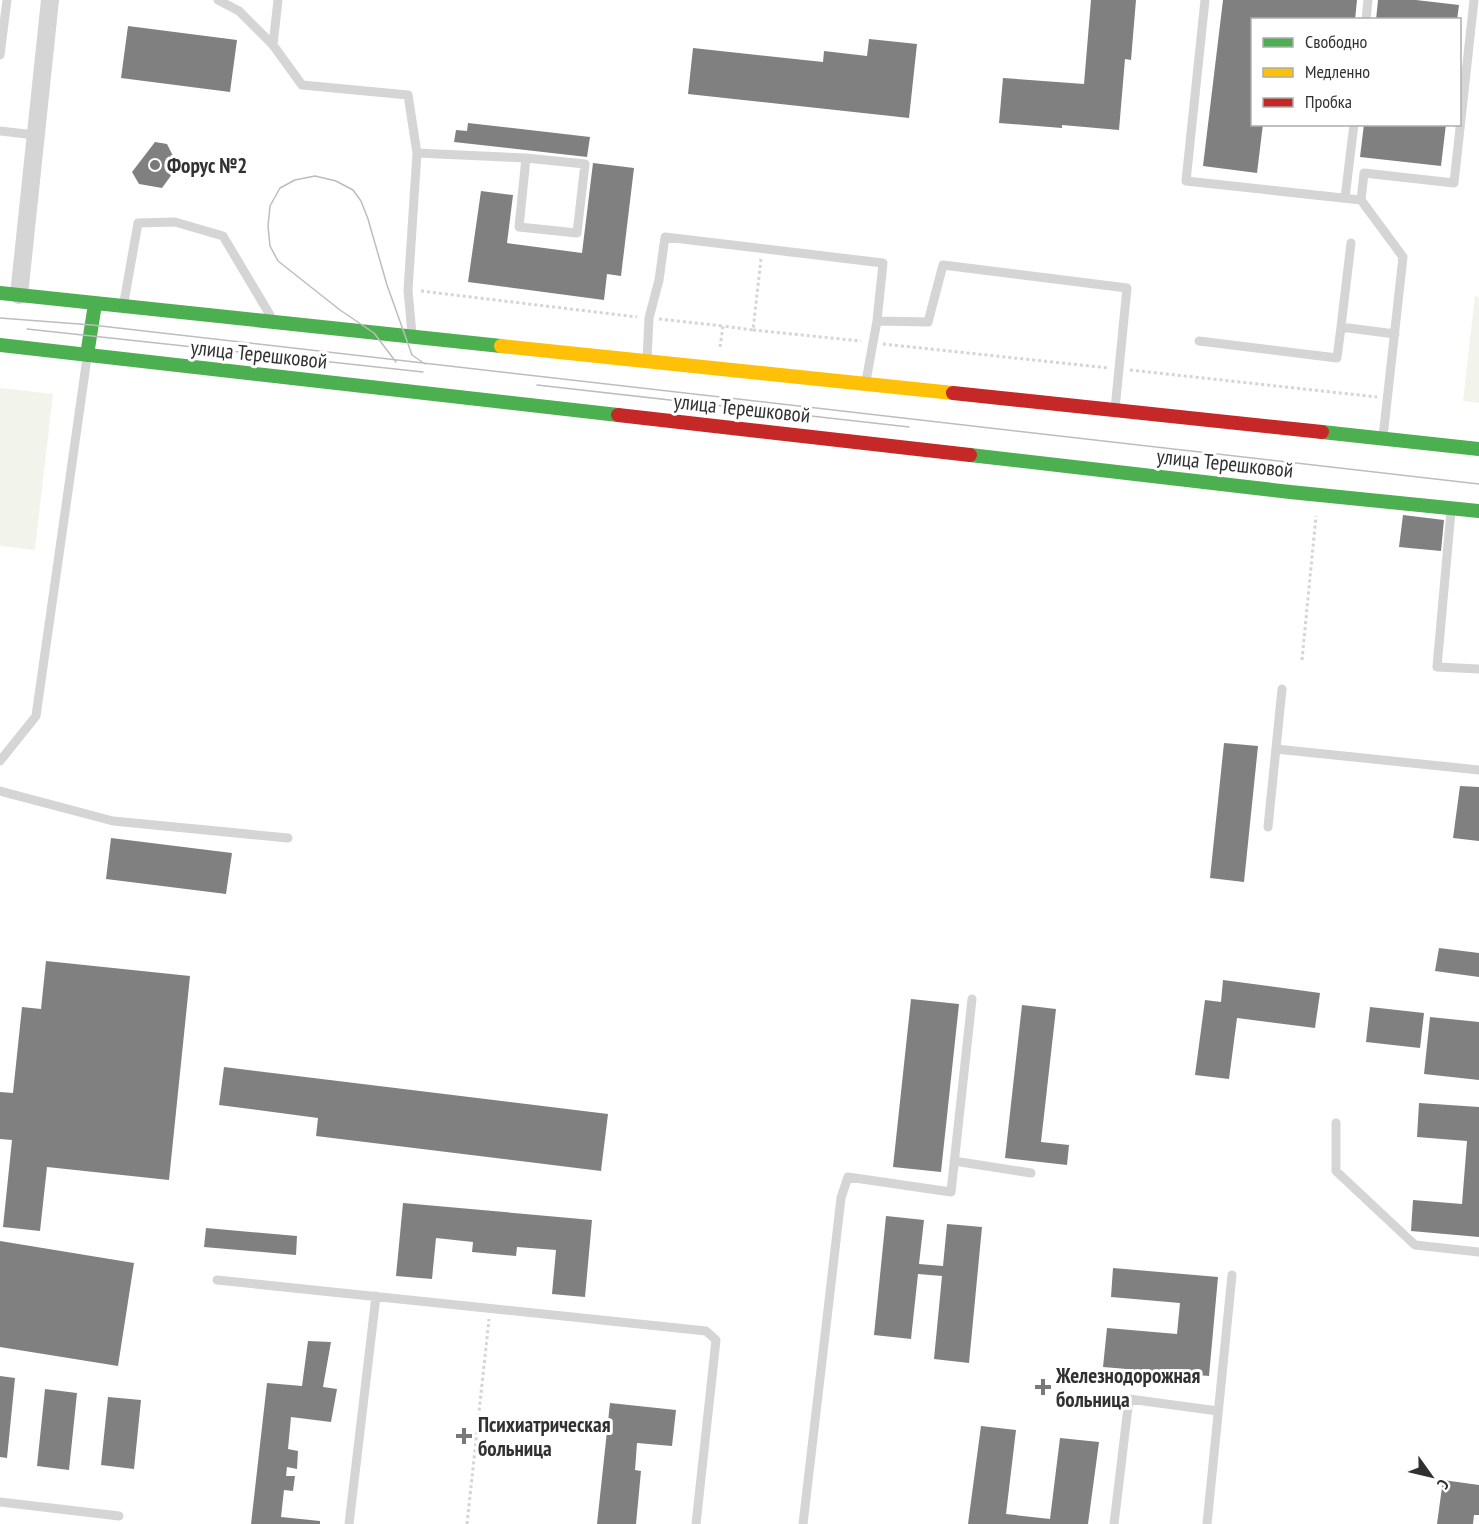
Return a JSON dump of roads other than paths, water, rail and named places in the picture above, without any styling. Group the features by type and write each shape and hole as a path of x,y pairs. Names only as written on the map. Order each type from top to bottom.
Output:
{"main road":[{"name":"улица Терешковой","path":"0,293 1479,450"},
{"path":"87,355 95,304"},
{"name":"улица Терешковой","path":"0,345 1479,511"}],"street":[{"path":"19,295 50,0"}],"lane":[{"path":"0,55 7,0"},
{"path":"218,0 239,10 273,45 302,85 408,95 417,153 408,290 412,337"},
{"path":"273,45 278,0"},
{"path":"1205,0 1186,181 1361,200"},
{"path":"1366,18 1368,0"},
{"path":"1461,119 1474,0"},
{"path":"1345,198 1353,126"},
{"path":"1382,439 1403,257 1361,200 1364,173 1454,183 1460,126"},
{"path":"0,131 35,135"},
{"path":"417,153 526,158 585,164 578,233 519,227 526,158"},
{"path":"123,306 138,223 175,222 223,236 274,322"},
{"path":"647,362 649,318 659,280 665,237 883,263 877,321 865,385"},
{"path":"1199,341 1337,358 1351,243"},
{"path":"877,321 928,322 943,265 1127,288 1115,411"},
{"path":"1341,327 1395,334"},
{"path":"0,761 36,716 87,355"},
{"path":"1452,508 1437,667 1479,669"},
{"path":"1268,827 1282,689"},
{"path":"1276,749 1479,770"},
{"path":"0,791 113,821 288,838"},
{"path":"802,1524 841,1198 849,1177 951,1192 972,999"},
{"path":"1336,1124 1336,1172 1415,1245 1479,1252"},
{"path":"954,1161 1031,1173"},
{"path":"1207,1524 1232,1275"},
{"path":"217,1280 706,1331 716,1340 696,1524"},
{"path":"349,1524 376,1296"},
{"path":"1114,1524 1129,1399 1218,1411"},
{"path":"0,1502 119,1516"}],"tram line":[{"path":"396,362 374,333 340,310 278,261 270,246 268,226 270,206 280,188 295,180 315,176 336,181 353,190 361,201 368,219 387,285 412,355 425,364"},
{"path":"0,318 92,325 1479,484"},
{"path":"27,329 423,372"},
{"path":"537,385 909,427"}],"place":[{"name":"Форус №2","path":"155,165"},
{"name":"Железнодорожная больница","path":"1043,1387"},
{"name":"Психиатрическая больница","path":"464,1436"}]}
